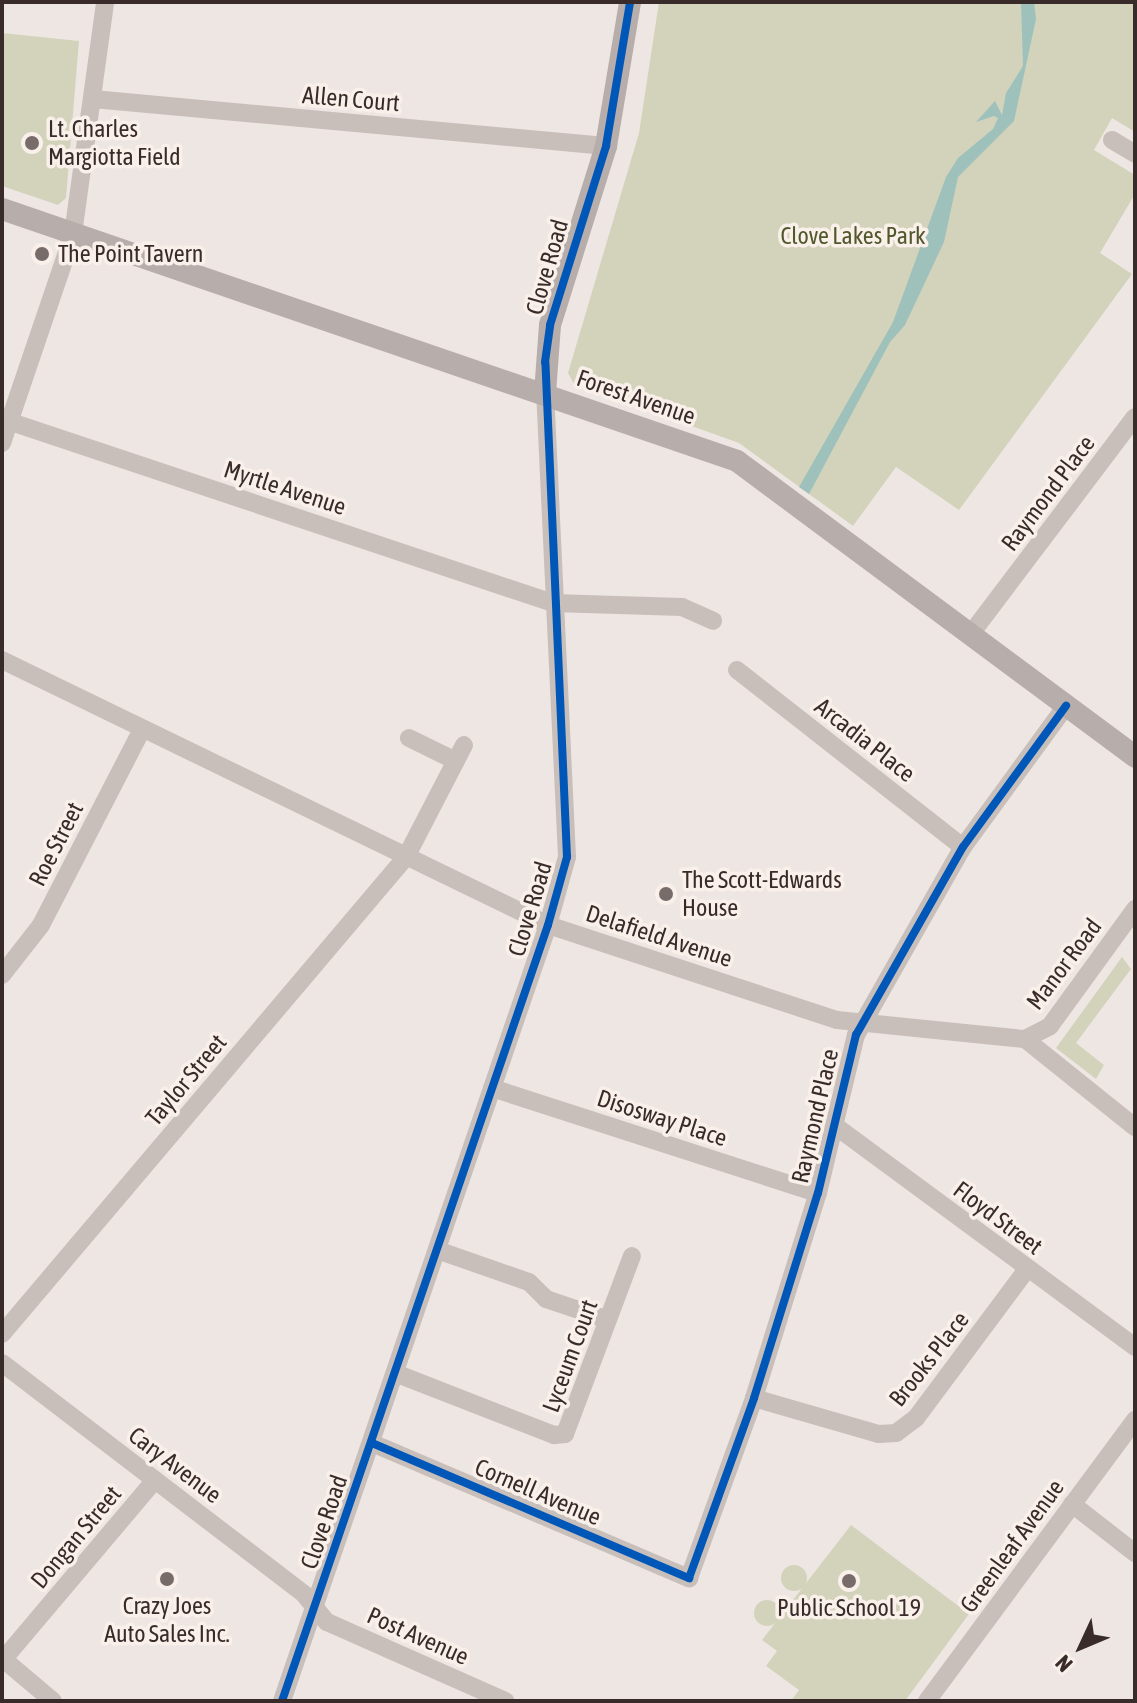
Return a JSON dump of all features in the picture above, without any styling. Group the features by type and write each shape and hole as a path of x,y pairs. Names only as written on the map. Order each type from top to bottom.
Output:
{"main road":[{"name":"Clove Road","path":"545,393 550,325 606,146 625,2"},
{"name":"Forest Avenue","path":"2,209 737,461 1135,757"}],"street":[{"path":"2,443 6,420 73,234 105,2"},
{"name":"Allen Court","path":"93,99 606,146"},
{"path":"1112,140 1135,154"},
{"name":"Clove Road","path":"282,1701 548,925 567,857 545,393"},
{"name":"Raymond Place","path":"970,635 1135,417"},
{"name":"Myrtle Avenue","path":"6,420 553,603 682,607 713,621"},
{"name":"Delafield Avenue","path":"2,660 548,925 861,1023 1025,1039"},
{"name":"Arcadia Place","path":"737,670 963,847"},
{"name":"Raymond Place","path":"689,1578 754,1398 818,1193 861,1023 963,847 1066,706"},
{"name":"Roe Street","path":"2,975 41,925 142,729"},
{"name":"Taylor Street","path":"2,1334 406,857 460,753 409,738"},
{"name":"Manor Road","path":"1025,1039 1050,1026 1135,909"},
{"path":"1025,1039 1135,1127"},
{"name":"Disosway Place","path":"492,1088 818,1193"},
{"name":"Floyd Street","path":"834,1125 1135,1347"},
{"path":"437,1250 529,1282 546,1299 608,1320"},
{"name":"Lyceum Court","path":"395,1373 560,1436 573,1425 632,1256"},
{"name":"Brooks Place","path":"754,1398 879,1434 896,1433 916,1418 1027,1269"},
{"name":"Cary Avenue","path":"2,1363 304,1594 315,1609"},
{"name":"Greenleaf Avenue","path":"927,1701 1135,1420"},
{"name":"Cornell Avenue","path":"372,1443 689,1578"},
{"name":"Dongan Street","path":"3,1660 155,1480"},
{"path":"1072,1504 1135,1553"},
{"name":"Post Avenue","path":"315,1609 327,1622 505,1701"},
{"path":"3,1660 53,1701"}],"green space":[{"name":"Clove Lakes Park","path":"659,2 1135,2 1135,132 1112,118 1094,150 1135,175 1135,194 1100,253 1132,274 959,510 896,467 853,526 739,443 574,384 568,373 639,133"},
{"name":"Lt. Charles Margiotta Field","path":"2,33 79,41 66,198 58,205 2,186"},
{"path":"1122,957 1131,969 1076,1043 1104,1065 1096,1079 1056,1048"},
{"name":"Public School 19","path":"851,1525 969,1614 905,1701 791,1701 799,1690 766,1666 777,1651 762,1640"},
{"path":"794,1565 803,1569 807,1578 803,1587 794,1591 785,1587 781,1578 785,1569"},
{"path":"767,1600 776,1604 780,1613 776,1622 767,1626 758,1622 754,1613 758,1604"}],"water":[{"path":"1021,2 1034,2 1036,19 1014,121 958,177 944,242 905,325 890,342 809,494 799,487 893,322 946,177 958,158 993,129 998,118 994,116 976,122 995,101 1002,115 1006,93 1023,66"}],"cycle path":[{"path":"282,1701 548,925 567,857 545,362 550,325 606,146 630,2"},
{"path":"372,1443 689,1578 754,1398 818,1193 856,1035 963,847 1066,706"}],"place":[{"name":"Lt. Charles Margiotta Field","path":"32,143"},
{"name":"The Point Tavern","path":"42,254"},
{"name":"The Scott-Edwards House","path":"666,894"},
{"name":"Crazy Joes Auto Sales Inc.","path":"167,1579"},
{"name":"Public School 19","path":"849,1581"}]}
